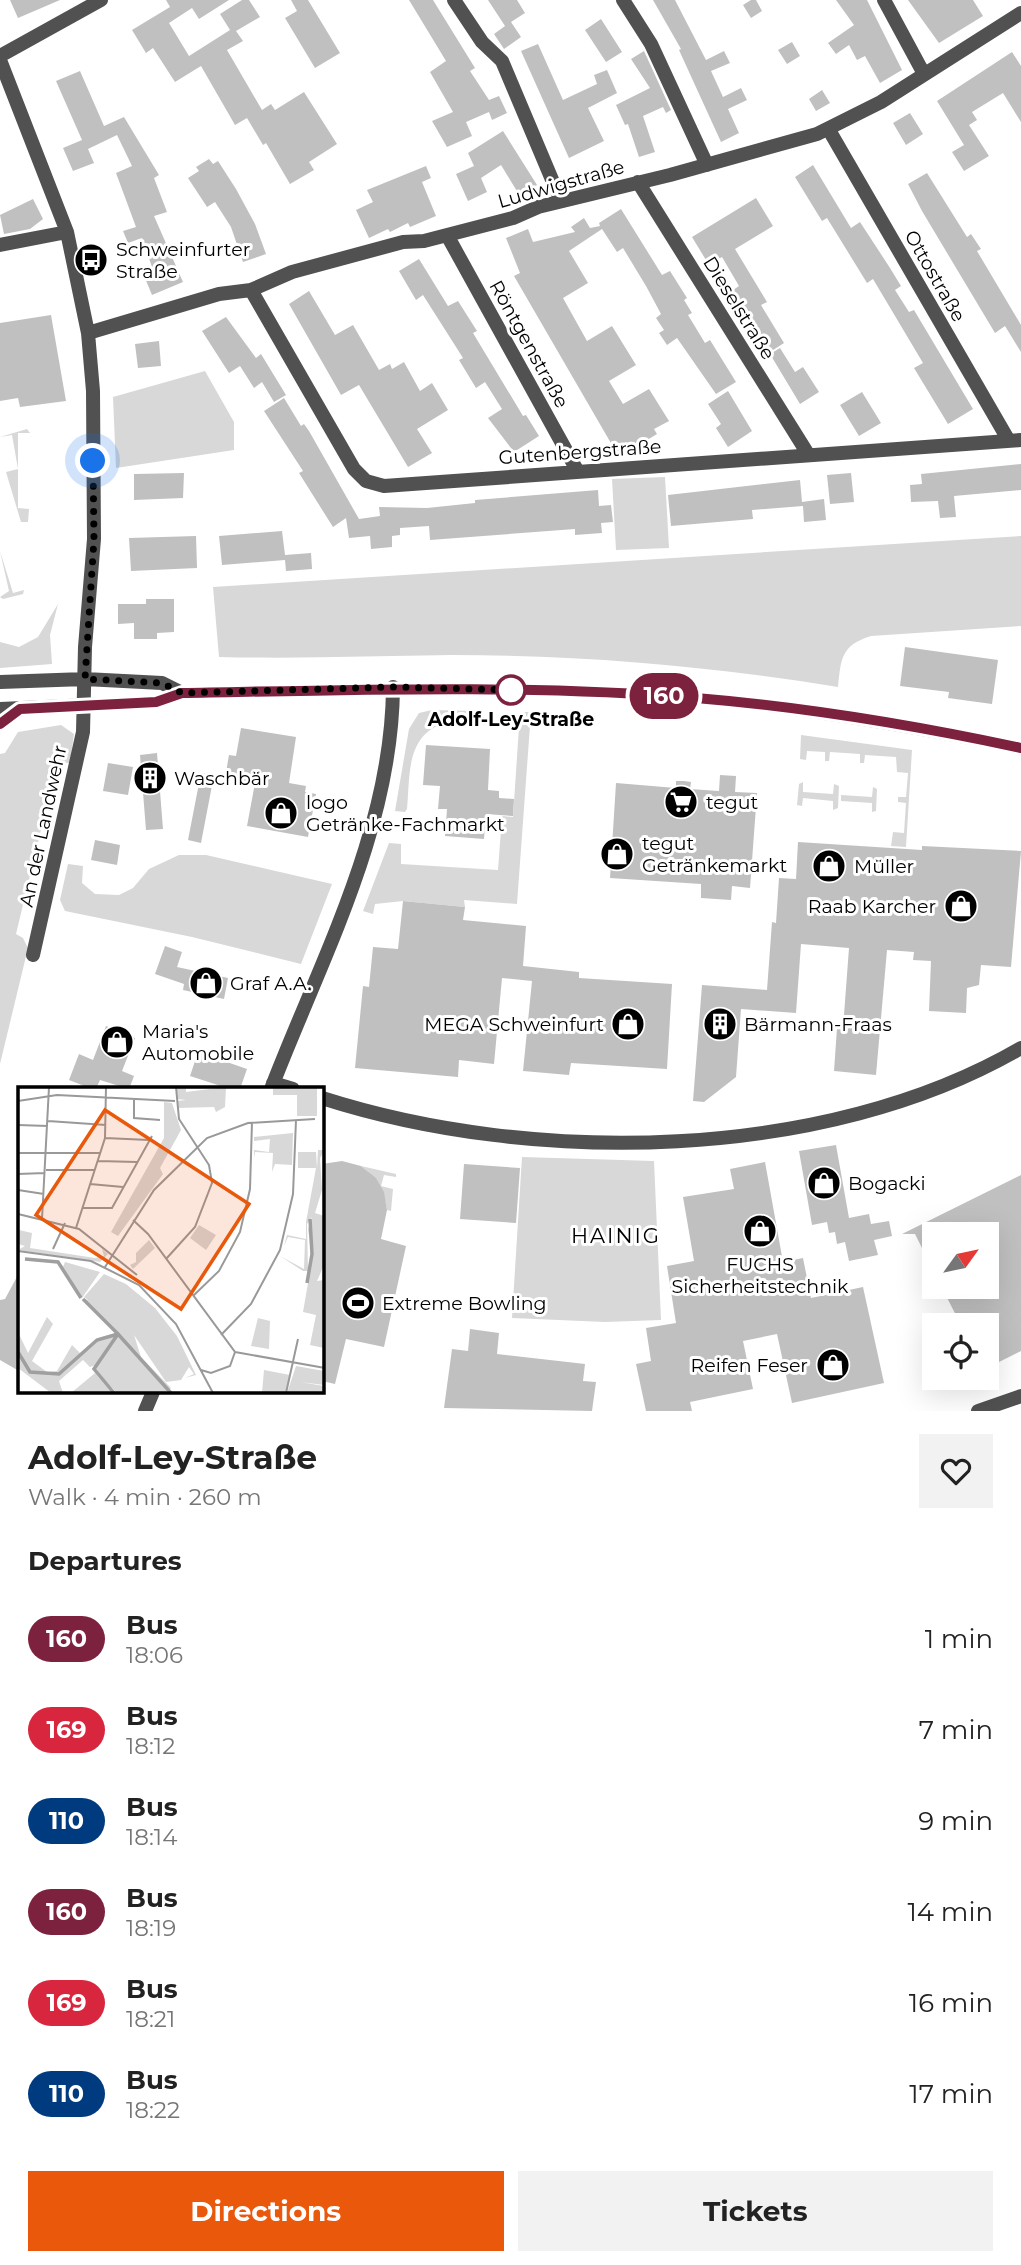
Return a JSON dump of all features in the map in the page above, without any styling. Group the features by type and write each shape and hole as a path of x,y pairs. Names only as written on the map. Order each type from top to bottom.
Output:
{"street":[{"path":"88,333 67,232 0,58 101,0"},
{"path":"454,0 482,41 502,61 561,201"},
{"path":"623,0 651,44 707,165"},
{"path":"884,0 924,74"},
{"name":"Ludwigstraße","path":"88,333 219,294 250,290 292,272 403,242 424,241 447,235 561,201 707,165 829,130 1021,13"},
{"name":"Ottostraße","path":"829,130 1015,440"},
{"name":"Dieselstraße","path":"638,182 808,454"},
{"path":"0,245 67,232"},
{"name":"Röntgenstraße","path":"447,235 578,472"},
{"name":"Gutenbergstraße","path":"250,290 354,469 366,481 384,486 1015,440"},
{"name":"An der Landwehr","path":"33,956 81,742 85,704 94,539 93,391 88,333"},
{"path":"0,682 85,679 162,683 182,693"},
{"path":"272,1086 376,818 390,746 393,687"},
{"path":"0,709 156,702 182,693 393,687 696,698 872,720 1021,748"},
{"path":"0,724 20,709"},
{"path":"324,1099 457,1132 555,1142 683,1141 760,1132 876,1107 967,1076 1021,1048"},
{"path":"145,1411 152,1394"},
{"path":"978,1411 1021,1396"}],"shaded area":[{"path":"205,371 234,422 234,450 116,468 113,397"},
{"path":"27,429 30,433 18,433 18,469 12,435 0,437"},
{"path":"18,469 18,508 29,509 28,522 21,522 6,472"},
{"path":"665,477 669,548 616,550 612,479"},
{"path":"1021,536 1021,626 871,636 854,644 844,654 838,687 694,668 549,657 219,657 213,587"},
{"path":"0,551 13,593 24,590 23,594 3,599 0,597 9,591"},
{"path":"58,604 50,635 52,664 0,668 0,642 19,647 38,637"},
{"path":"432,710 473,711 472,722 464,728 437,726 420,741 412,762 407,809 405,812 395,811 409,729 419,713"},
{"path":"520,712 531,712 517,904 464,900 465,907 403,901 375,904 373,914 363,911 389,843 401,844 401,864 498,870 502,816 513,817"},
{"path":"61,725 74,734 70,763 57,763 16,934 23,938 28,948 0,1064 0,754 5,753 18,732"},
{"path":"801,735 912,750 906,847 891,846 893,832 904,833 906,803 898,802 898,797 906,797 908,773 897,772 896,757 865,755 864,763 860,763 860,754 830,752 829,761 825,761 825,752 807,751 806,760 800,759"},
{"path":"803,782 803,792 833,794 834,784 839,786 838,808 833,810 833,801 803,798 802,806 797,805 799,784"},
{"path":"873,787 877,789 876,811 872,812 872,803 841,801 841,795 872,797"},
{"path":"179,855 206,855 332,884 301,964 192,937 65,911 60,900 68,864 83,866 82,883 95,894 119,895 133,888 149,869"},
{"path":"522,1157 654,1161 661,1320 605,1322 512,1318"},
{"path":"361,1166 396,1174 396,1177 384,1175 381,1186 393,1189 391,1211 387,1210 379,1185"}],"building":[{"path":"10,0 60,0 18,18"},
{"path":"166,0 229,0 199,19 192,8 169,23 189,56 230,30 220,14 242,0 249,0 260,17 236,31 243,41 227,50 262,110 271,104 275,110 304,92 337,144 309,162 314,170 290,184 266,143 263,145 247,118 235,125 201,66 175,82 153,48 146,53 132,30 170,7"},
{"path":"291,0 308,0 340,53 315,68 285,18 297,11"},
{"path":"409,0 433,0 475,68 470,71 489,100 499,96 507,113 492,120 489,112 466,122 472,136 447,147 432,121 453,112 430,72 446,61"},
{"path":"488,0 517,0 525,13 511,22 521,37 504,49 494,34 505,26"},
{"path":"653,0 675,0 706,60 724,51 730,63 711,71 723,97 741,88 747,100 728,109 739,133 721,142 679,50 681,49"},
{"path":"756,0 762,11 751,18 743,5"},
{"path":"836,0 867,0 902,70 880,83 865,56 857,60 849,45 836,54 828,43 854,25"},
{"path":"908,0 973,0 983,16 939,43"},
{"path":"601,19 622,52 606,62 585,30"},
{"path":"792,42 800,56 787,64 778,50"},
{"path":"538,44 563,100 597,84 594,75 607,70 617,93 588,108 604,141 569,158 521,51"},
{"path":"644,51 671,110 666,113 663,107 643,116 655,152 639,157 628,124 625,125 616,105 650,88 631,59"},
{"path":"1012,52 1021,66 1021,122 1003,93 972,112 977,120 969,125 989,156 964,171 952,152 964,145 937,101"},
{"path":"80,71 104,126 124,117 159,175 154,178 167,212 154,216 183,282 152,295 142,271 152,267 142,238 128,243 123,231 136,227 116,173 132,166 117,135 88,149 94,163 73,171 63,148 82,140 56,81"},
{"path":"822,90 830,103 816,111 809,99"},
{"path":"910,113 923,134 906,145 893,123"},
{"path":"503,131 537,185 520,196 501,165 481,178 487,192 468,201 456,174 474,166 468,153"},
{"path":"209,159 213,164 218,161 236,189 255,224 266,254 243,262 231,227 215,202 207,207 188,178 199,171 196,167"},
{"path":"813,165 851,228 860,222 901,286 895,290 909,312 914,310 973,409 948,424 914,368 923,363 873,279 867,283 827,218 822,221 795,177"},
{"path":"426,166 431,178 422,182 436,216 410,227 408,223 390,232 388,229 369,238 356,210 373,202 367,190"},
{"path":"927,173 967,237 971,234 981,249 977,251 1021,325 1021,352 1005,326 995,333 922,211 908,184"},
{"path":"756,198 773,226 735,249 767,302 761,305 784,343 770,352 733,290 739,286 722,257 709,265 692,237"},
{"path":"33,199 43,219 30,229 4,234 0,215"},
{"path":"621,209 662,275 670,271 687,298 684,300 692,313 688,315 705,343 710,340 736,382 716,394 677,338 667,345 659,333 664,330 656,318 661,314 646,286 623,248 617,252 602,229 569,251 588,283 563,298 587,341 612,326 636,365 609,381 623,404 649,389 669,421 654,429 657,434 619,457 514,276 520,273 506,238 528,229 533,242 575,232 571,227 584,218 590,228 600,226 599,223"},
{"path":"419,259 448,306 458,301 477,331 473,333 523,416 526,415 539,436 514,452 488,418 502,409 485,382 476,388 459,360 463,358 423,295 416,300 399,271"},
{"path":"309,291 335,335 353,325 379,370 390,364 392,369 404,362 420,391 432,383 448,410 417,429 432,453 408,467 359,385 341,395 289,304"},
{"path":"51,315 66,401 20,407 18,398 0,401 0,323"},
{"path":"226,317 256,358 261,354 286,395 274,402 262,382 254,388 240,366 229,373 202,331"},
{"path":"159,341 161,366 138,368 135,344"},
{"path":"780,348 795,372 803,367 819,392 800,404 770,354"},
{"path":"728,391 752,431 728,447 716,428 721,424 708,404"},
{"path":"862,392 881,423 859,436 840,405"},
{"path":"284,398 301,426 304,424 309,431 359,519 380,516 379,507 427,508 475,503 475,500 598,490 599,506 611,505 613,522 601,523 602,533 575,535 575,529 430,540 429,526 400,528 400,535 392,536 392,547 371,549 370,536 349,538 346,518 333,527 299,473 303,471 264,411"},
{"path":"1021,464 1021,490 954,496 956,517 940,518 938,501 911,502 910,485 922,484 921,474"},
{"path":"184,473 183,498 134,500 134,474"},
{"path":"851,473 854,502 830,504 827,475"},
{"path":"800,480 802,502 824,499 826,520 804,522 803,506 752,510 753,519 671,526 668,495"},
{"path":"282,531 285,555 311,553 312,569 286,571 285,560 222,565 219,536"},
{"path":"196,536 197,568 131,571 129,538"},
{"path":"146,599 174,599 174,632 157,633 157,639 134,639 134,623 118,624 118,604 146,604"},
{"path":"905,647 998,660 992,704 948,698 949,692 900,686"},
{"path":"241,728 296,737 289,783 306,786 305,792 316,794 308,837 247,826 255,783 225,778 229,755 236,756"},
{"path":"426,745 490,749 488,790 499,791 499,798 514,799 513,816 486,814 484,839 445,836 447,809 438,809 440,786 423,785"},
{"name":"Waschbär","path":"157,753 163,829 146,830 140,755"},
{"path":"108,763 133,767 128,795 103,791"},
{"path":"201,773 214,775 201,843 188,840"},
{"path":"720,775 736,776 735,792 757,793 750,888 732,886 731,900 701,898 701,884 610,878 616,783 676,788 676,781 684,781 691,782 690,789 719,791"},
{"path":"95,840 120,845 117,865 91,860"},
{"path":"798,842 922,850 922,846 1021,851 1011,967 981,965 979,985 967,988 966,1013 929,1011 931,961 913,960 914,952 887,950 876,1075 834,1071 837,1028 843,1028 849,948 801,944 796,1013 741,1009 736,1077 704,1102 693,1101 702,985 767,990 772,922 776,923 779,878 796,879"},
{"path":"403,901 465,907 463,920 526,926 523,966 579,972 579,978 672,984 667,1069 571,1063 569,1075 523,1071 532,981 502,978 494,1064 459,1060 458,1077 355,1068 363,986 369,987 373,947 398,949"},
{"path":"165,946 182,952 177,967 228,978 224,999 183,990 184,984 155,974"},
{"path":"106,1026 135,1038 122,1071 134,1076 130,1087 100,1080 97,1087 87,1087 69,1080 79,1054 93,1060"},
{"path":"198,1052 247,1069 241,1087 224,1087 190,1076"},
{"name":"Bogacki","path":"836,1145 849,1218 869,1214 871,1224 889,1221 892,1236 874,1240 878,1255 849,1261 845,1242 837,1244 835,1232 829,1233 827,1222 812,1225 799,1151"},
{"name":"Extreme Bowling","path":"342,1161 361,1166 376,1178 384,1192 387,1210 381,1239 406,1246 384,1347 346,1339 335,1384 324,1381 324,1164"},
{"path":"765,1162 783,1262 803,1258 811,1298 863,1287 884,1383 792,1403 777,1334 743,1341 753,1389 690,1402 692,1411 646,1411 636,1364 651,1361 646,1328 676,1323 667,1266 694,1261 683,1197 734,1189 730,1169"},
{"path":"464,1164 520,1168 516,1223 460,1219"},
{"path":"1021,1175 1021,1351 999,1362 999,1313 955,1313 948,1299 999,1299 999,1222 926,1222"},
{"path":"922,1224 922,1248 915,1234 902,1234"},
{"path":"18,1275 18,1370 0,1360 0,1300 5,1299"},
{"path":"470,1329 499,1333 497,1354 585,1364 583,1381 596,1382 592,1411 444,1408 452,1349 468,1351"}],"bus line":[{"name":"160","path":"0,724 20,709 156,702 182,693 393,687 489,689 600,692 769,706 872,720 1021,748"}],"place":[{"name":"Schweinfurter Straße","path":"91,260"},
{"name":"Adolf-Ley-Straße","path":"511,690"},
{"name":"Waschbär","path":"150,778"},
{"name":"tegut","path":"681,802"},
{"name":"logo Getränke-Fachmarkt","path":"281,813"},
{"name":"tegut Getränkemarkt","path":"617,854"},
{"name":"Müller","path":"829,866"},
{"name":"Raab Karcher","path":"961,906"},
{"name":"Graf A.A.","path":"206,983"},
{"name":"MEGA Schweinfurt","path":"628,1024"},
{"name":"Bärmann-Fraas","path":"720,1024"},
{"name":"Maria's Automobile","path":"117,1042"},
{"name":"Bogacki","path":"824,1183"},
{"name":"FUCHS Sicherheitstechnik","path":"760,1231"},
{"name":"Extreme Bowling","path":"358,1303"},
{"name":"Reifen Feser","path":"833,1365"}],"district":[{"name":"HAINIG","path":"616,1235"}],"route":[{"path":"93,461 94,539 85,679 102,682 162,683 182,693 393,687 511,690"}]}
